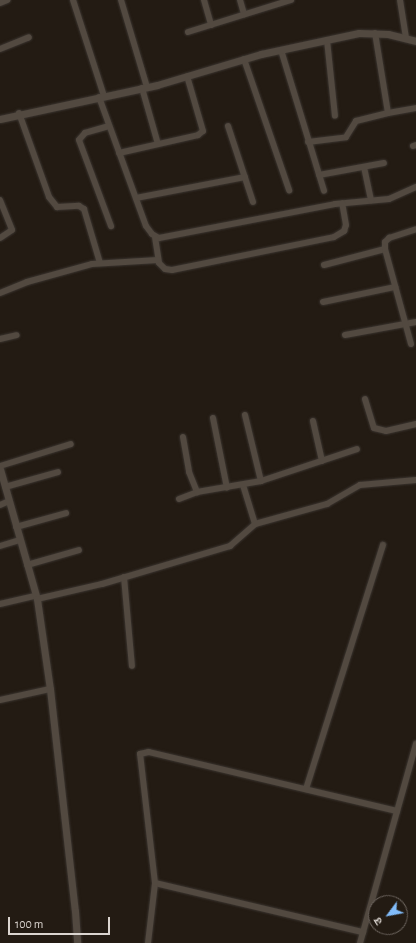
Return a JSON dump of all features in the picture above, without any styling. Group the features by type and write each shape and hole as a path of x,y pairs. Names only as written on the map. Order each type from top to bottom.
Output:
{"street":[{"path":"0,3 7,0"},
{"path":"73,0 109,126 146,226 155,237 158,260 161,267 172,270 334,237 344,231 346,225 342,203"},
{"path":"121,0 158,144"},
{"path":"204,0 210,25"},
{"path":"240,0 244,14"},
{"path":"188,32 291,0"},
{"path":"400,0 406,38"},
{"path":"0,119 19,113 144,88 244,59 359,33 375,33 416,40"},
{"path":"375,33 388,113"},
{"path":"0,49 29,37"},
{"path":"327,40 335,116"},
{"path":"281,50 324,191"},
{"path":"244,59 289,190"},
{"path":"119,153 198,135 203,131 204,125 187,76"},
{"path":"308,142 346,137 356,121 416,108"},
{"path":"19,113 49,197 57,207 79,206 84,209 100,263"},
{"path":"109,126 85,133 79,140 112,226"},
{"path":"228,126 253,202"},
{"path":"319,175 384,163"},
{"path":"364,167 372,200"},
{"path":"136,198 245,177"},
{"path":"155,237 342,203 389,199 416,187"},
{"path":"0,200 12,230 0,238"},
{"path":"411,344 385,249 385,242 389,238 416,229"},
{"path":"324,266 385,249"},
{"path":"0,293 27,282 100,263 158,260"},
{"path":"323,302 395,287"},
{"path":"345,335 416,322"},
{"path":"0,339 17,334"},
{"path":"365,399 374,428 386,431 416,424"},
{"path":"245,415 261,481"},
{"path":"213,418 227,488"},
{"path":"313,421 322,461"},
{"path":"183,437 189,472 197,492"},
{"path":"71,444 0,467 36,598 50,689 75,911 77,943"},
{"path":"179,499 197,492 261,481 357,449"},
{"path":"5,487 58,472"},
{"path":"0,604 36,598 124,577 230,546 255,524 327,504 360,485 416,480"},
{"path":"243,485 255,524"},
{"path":"0,505 9,501"},
{"path":"16,527 66,514"},
{"path":"0,546 20,540"},
{"path":"306,789 383,545"},
{"path":"27,565 79,550"},
{"path":"124,577 132,666"},
{"path":"0,700 50,689"},
{"path":"360,943 416,744"},
{"path":"148,943 155,883 140,754 149,752 397,811"},
{"path":"155,883 363,932"}]}
